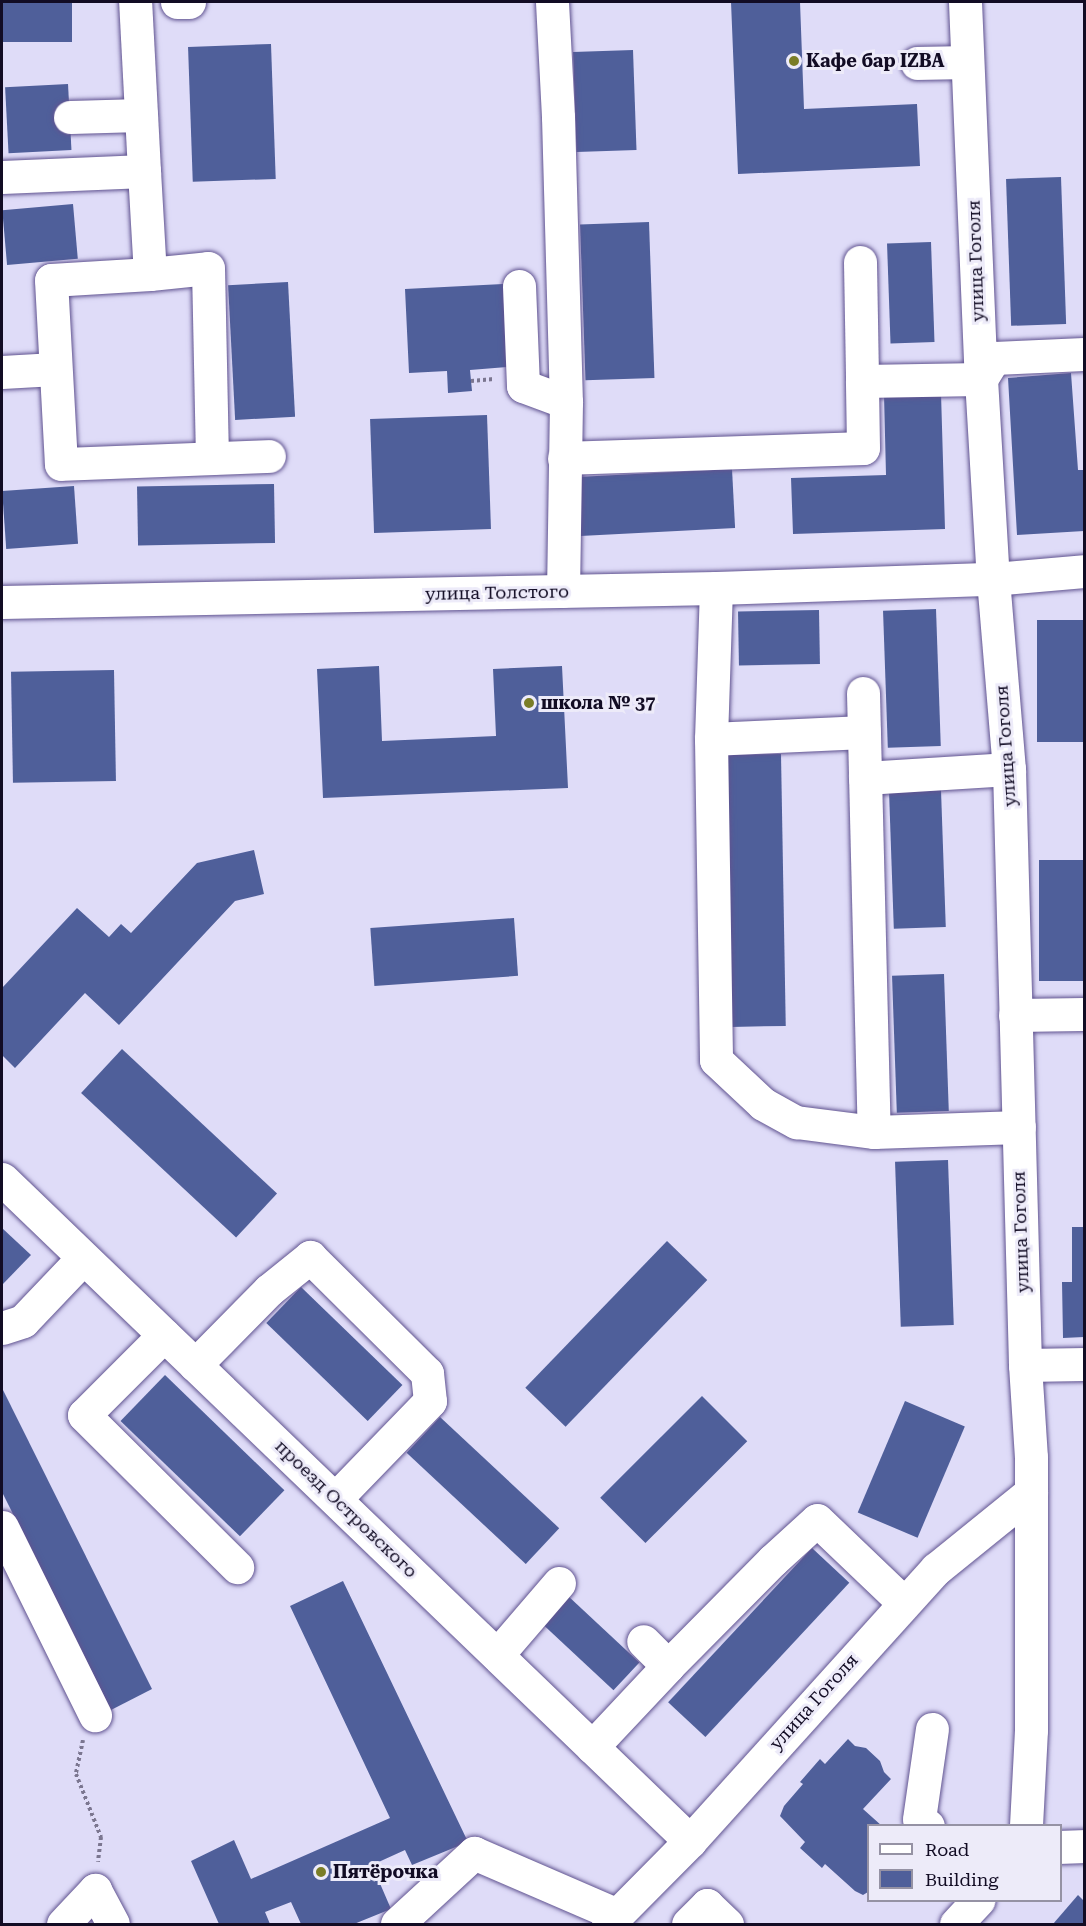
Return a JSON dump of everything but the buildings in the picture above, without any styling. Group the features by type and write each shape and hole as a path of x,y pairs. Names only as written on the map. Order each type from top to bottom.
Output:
{"street":[{"path":"135,2 150,273"},
{"path":"177,2 189,2"},
{"path":"552,2 570,315 564,458 563,591"},
{"name":"улица Гоголя","path":"965,2 981,380 993,579 1009,769 1025,1365 1031,1492 1031,1730 1026,1824"},
{"path":"917,63 967,62"},
{"path":"70,117 141,115"},
{"path":"2,177 144,171"},
{"path":"564,458 863,448 860,262"},
{"path":"212,458 208,268 51,280 61,464 269,456"},
{"path":"519,286 523,386 566,402"},
{"path":"862,381 981,380 994,358 1084,354"},
{"path":"2,372 55,369"},
{"name":"улица Толстого","path":"2,602 716,588 993,579 1084,571"},
{"path":"716,588 711,739 716,1060 762,1104 796,1122 874,1132 1018,1128"},
{"path":"863,693 874,1132"},
{"path":"711,739 864,732"},
{"path":"865,778 1009,769"},
{"path":"1015,1015 1084,1014"},
{"name":"проезд Островского","path":"2,1179 690,1841"},
{"path":"195,1365 269,1290 310,1257 427,1373 430,1401 336,1498"},
{"path":"2,1328 23,1321 83,1258"},
{"path":"164,1335 84,1415 237,1567"},
{"path":"1025,1365 1084,1364"},
{"name":"улица Гоголя","path":"612,1920 690,1841 936,1569 1031,1492"},
{"path":"592,1747 773,1560 817,1520 904,1603"},
{"path":"2,1527 95,1715"},
{"path":"497,1655 559,1582"},
{"path":"643,1641 668,1666"},
{"path":"926,1824 919,1818 932,1729"},
{"path":"1062,1847 1084,1846"},
{"path":"397,1924 474,1853 612,1920"},
{"path":"63,1924 95,1890 113,1924"},
{"path":"956,1924 976,1902"},
{"path":"688,1924 707,1905 727,1924"}],"path":[{"path":"95,1715 83,1738 76,1774 100,1838 95,1890"}],"place":[{"name":"Кафе бар IZBA","path":"794,61"},
{"name":"школа № 37","path":"529,703"},
{"name":"Пятёрочка","path":"321,1872"}]}
